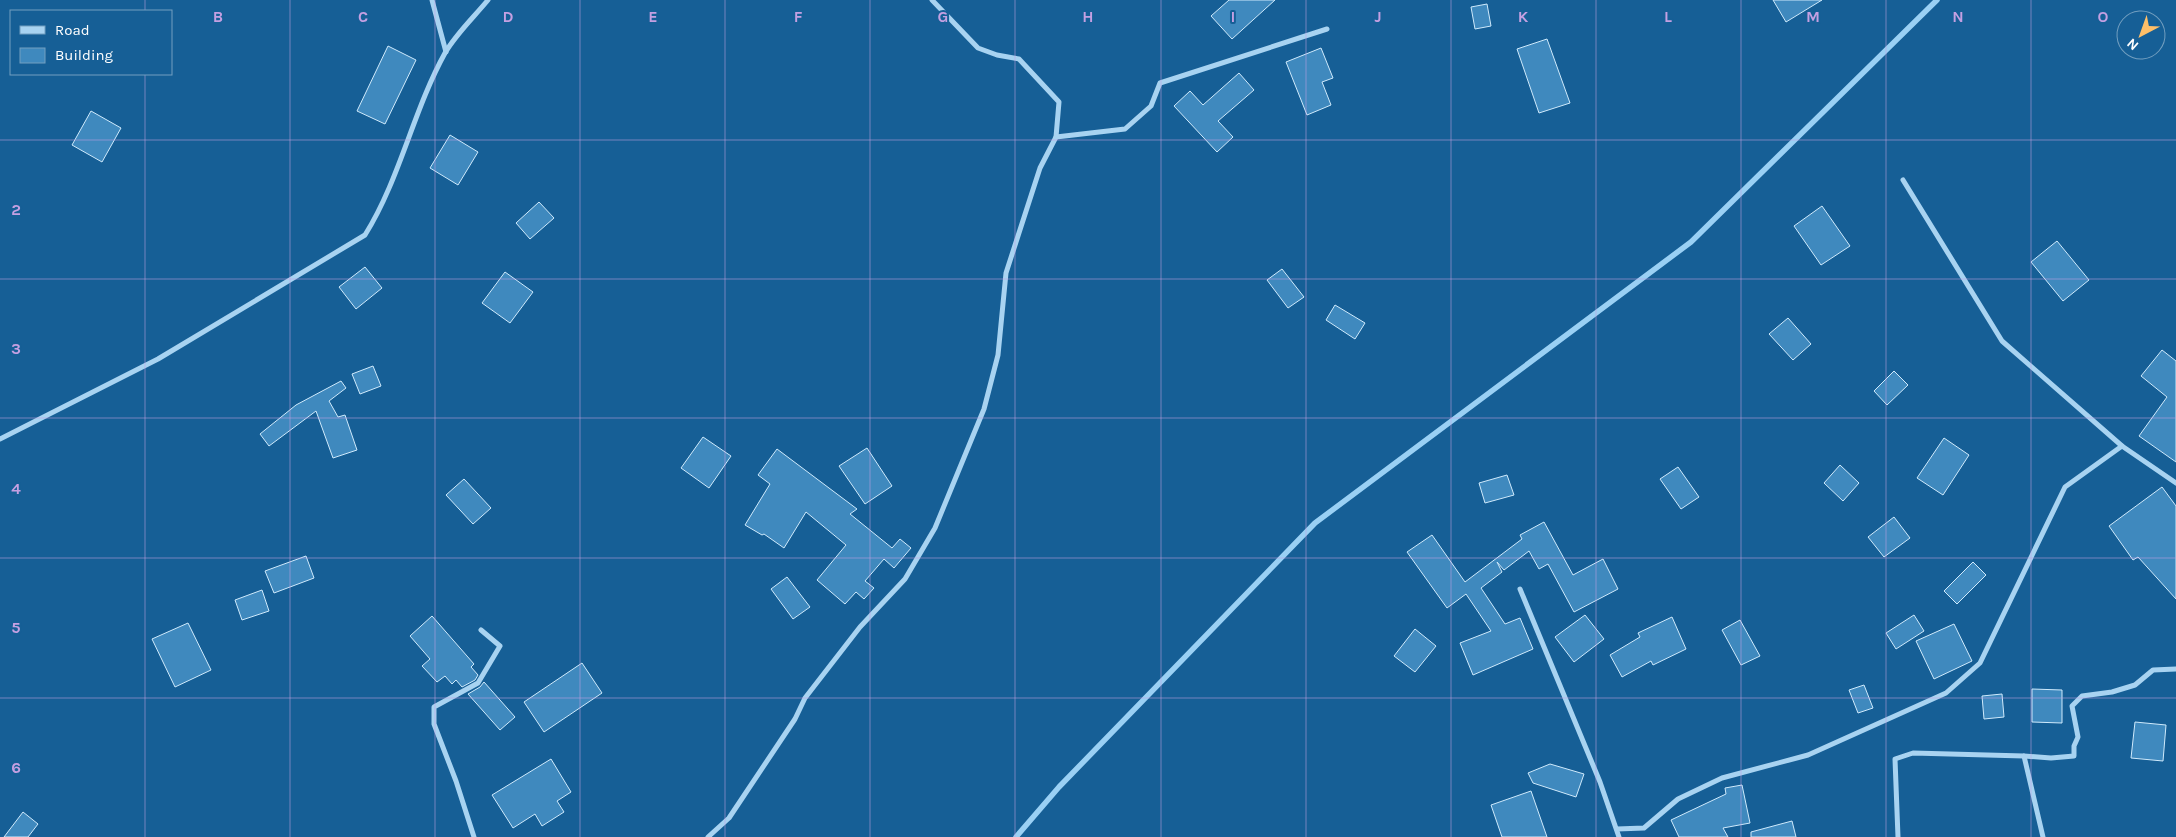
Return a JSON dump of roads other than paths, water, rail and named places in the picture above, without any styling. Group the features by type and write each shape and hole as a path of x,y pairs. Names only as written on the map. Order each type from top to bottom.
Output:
{"street":[{"path":"432,0 446,52"},
{"path":"0,439 158,359 365,234 377,215 420,105 446,52 488,0"},
{"path":"708,837 729,818 795,719 805,698 860,627 905,579 936,528 984,409 998,355 1006,272 1040,168 1056,137 1059,102 1019,59 997,55 978,48 932,0"},
{"path":"1056,137 1125,130 1151,106 1160,83 1327,29"},
{"path":"1904,180 2002,341 2122,446 2176,484"},
{"path":"1617,829 1644,828 1678,799 1722,778 1808,755 1946,692 1980,663 2065,487 2122,446"},
{"path":"1520,589 1597,773 1619,837"},
{"path":"474,837 456,781 434,724 434,707 478,683 496,654 500,646 481,630"},
{"path":"1898,837 1896,759 1913,753 2051,758 2074,756 2074,746 2078,737 2072,706 2082,696 2112,692 2135,685 2153,670 2176,669"},
{"path":"2024,756 2043,837"}],"waterway":[{"path":"1016,837 1059,787 1315,523 1691,242 1937,0"}]}
